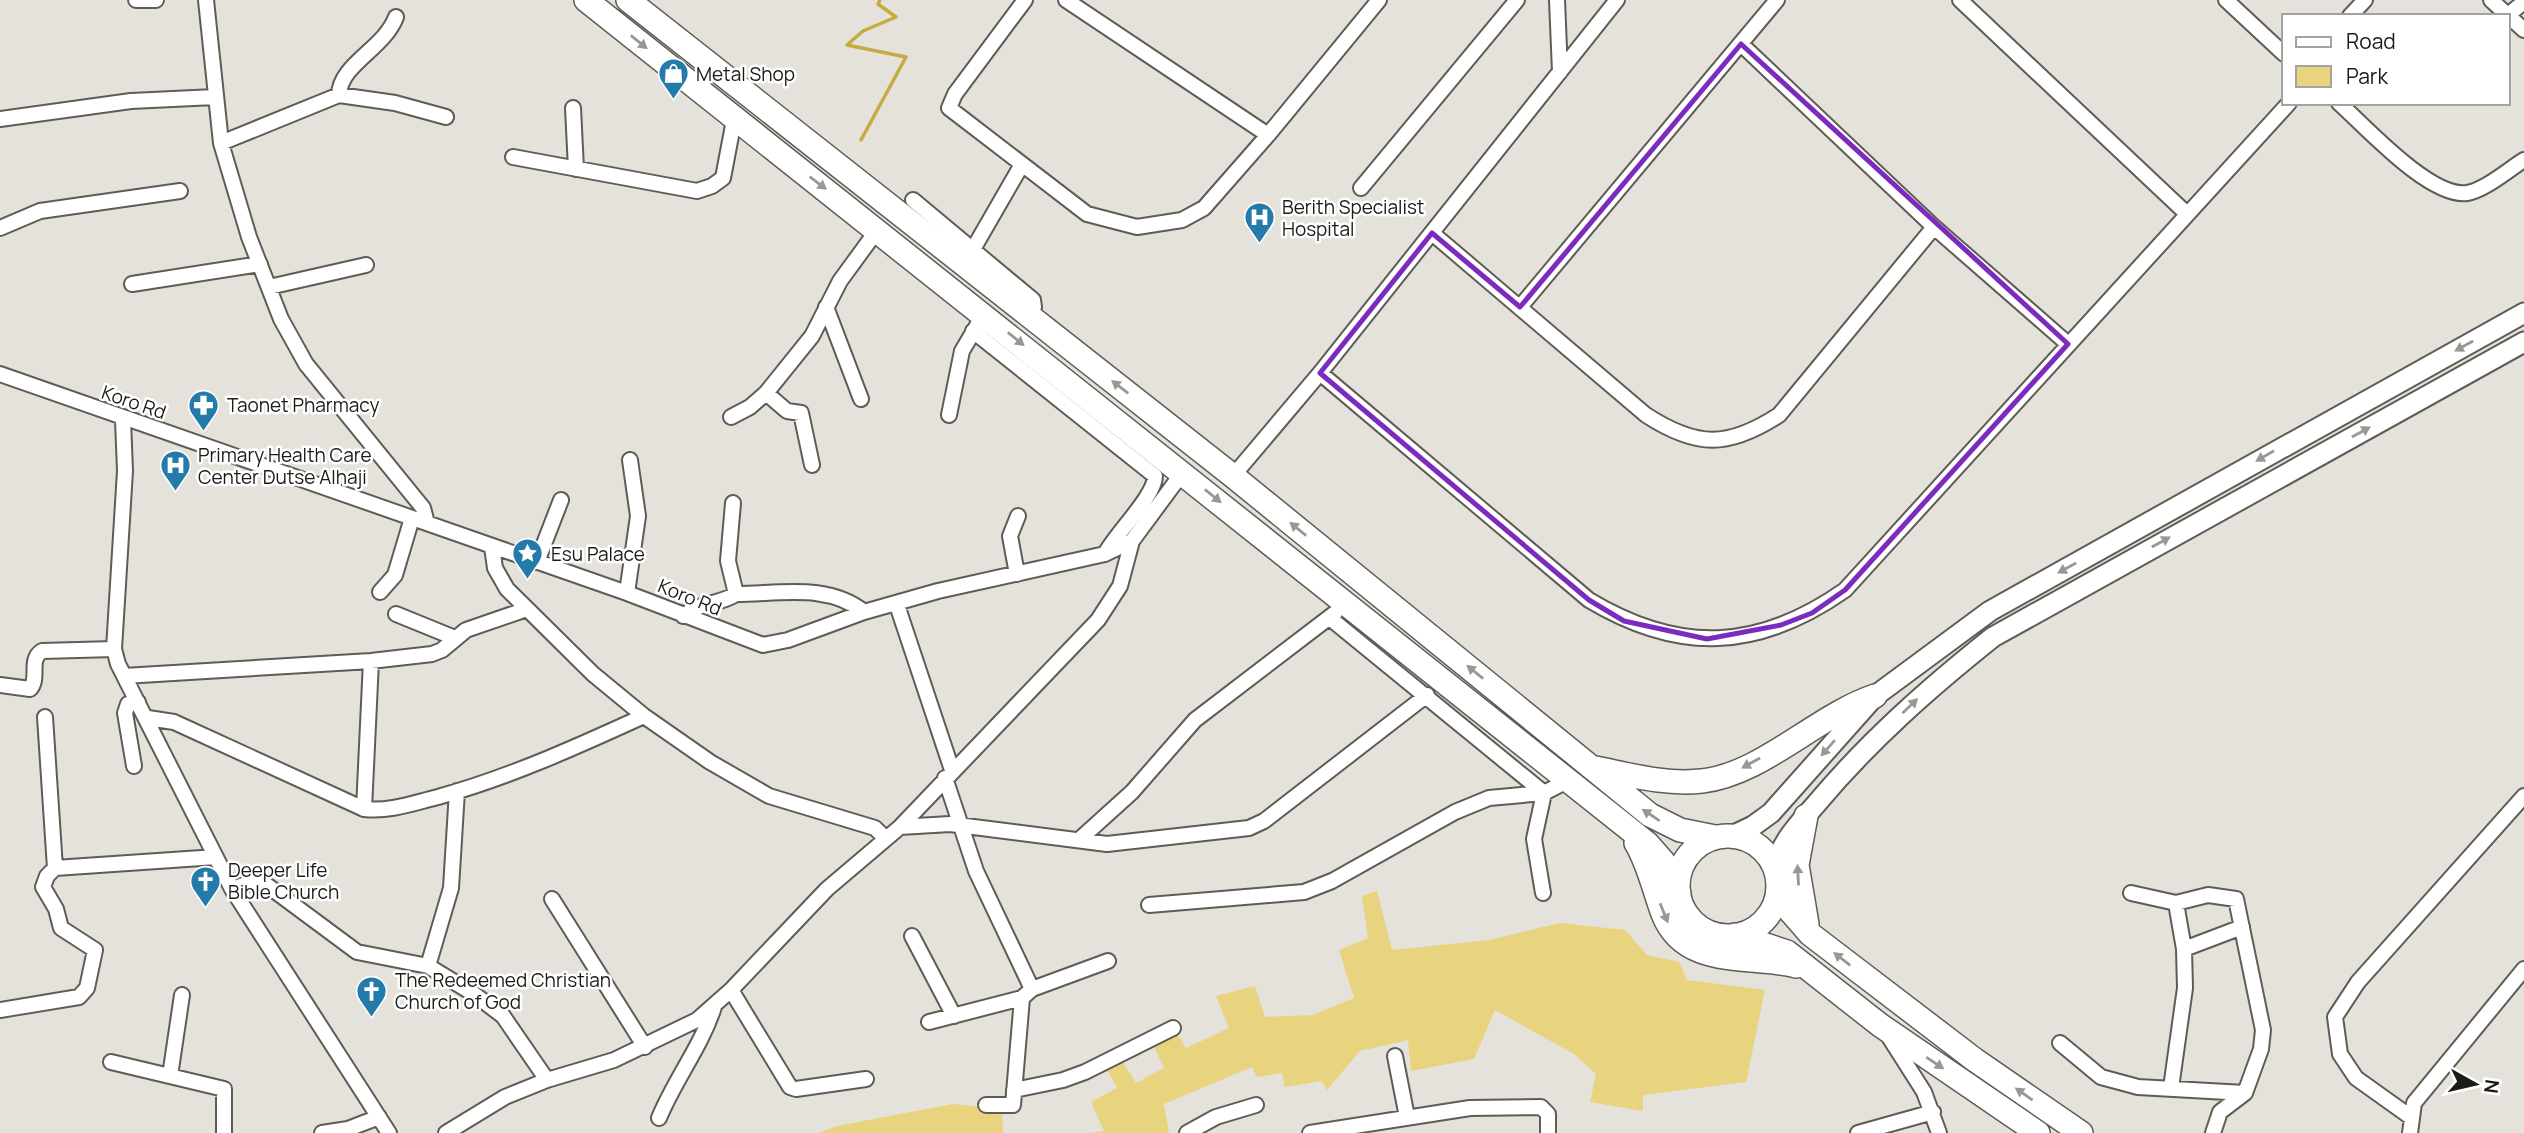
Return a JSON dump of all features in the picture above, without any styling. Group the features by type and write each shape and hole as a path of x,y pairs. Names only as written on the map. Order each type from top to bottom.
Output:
{"main road":[{"path":"586,0 734,120 878,229 978,322 1138,448 1183,472 1338,610 1628,828 1656,852 1679,893"},
{"path":"628,0 1233,476 1665,824 1759,846 1777,877 1790,911 1810,934 1975,1060 2081,1133"},
{"path":"2038,1133 1880,1025 1780,948 1735,935 1710,932 1698,926 1682,906 1679,893 1679,875 1686,858 1699,845 1753,826 1771,813 1875,696 1990,611 2524,313"},
{"path":"1735,935 1761,923 1776,898 1783,845 1854,759 1923,693 1993,637 2524,342"},
{"path":"1594,768 1675,781 1711,779 1745,767 1835,712 1875,696"},
{"path":"1806,816 1797,875 1810,934"},
{"path":"1628,828 1650,872 1663,915 1684,942 1717,957 1771,961 1807,969"}],"street":[{"path":"136,0 156,0"},
{"path":"205,0 221,143 260,264 281,319 306,364 423,508 395,575 380,592"},
{"path":"1025,0 955,94 949,108 1021,166 1087,214 1137,227 1182,220 1203,208 1268,135 1378,0"},
{"path":"1066,0 1268,135"},
{"path":"1361,188 1517,0"},
{"path":"1557,0 1560,72"},
{"path":"1233,476 1320,373 1617,0"},
{"path":"1520,307 1777,0"},
{"path":"1960,0 2187,214"},
{"path":"2226,0 2282,52"},
{"path":"2352,14 2365,0"},
{"path":"2491,0 2507,14"},
{"path":"2509,14 2524,2"},
{"path":"340,95 344,76 376,48 392,29 396,17"},
{"path":"2510,17 2524,30"},
{"path":"1741,44 1934,227 2068,344"},
{"path":"221,143 340,95 395,103 446,117"},
{"path":"0,119 131,101 215,97"},
{"path":"1320,373 1589,600 1634,625 1673,636 1707,639 1758,632 1812,613 1845,590 2287,105"},
{"path":"2341,105 2420,175 2445,189 2457,192 2474,190 2524,160"},
{"path":"573,108 576,169"},
{"path":"513,157 697,191 712,186 723,178 734,120"},
{"path":"972,251 1021,166"},
{"path":"0,228 40,211 180,191"},
{"path":"913,200 1033,300 1034,307 1029,314"},
{"path":"1432,233 1646,415 1683,436 1728,441 1749,434 1779,415 1934,227"},
{"path":"731,417 750,407 766,393 812,335 840,281 878,229"},
{"path":"132,284 260,264"},
{"path":"269,287 366,265"},
{"path":"826,307 860,399"},
{"path":"949,415 962,351 978,322"},
{"name":"Koro Rd","path":"0,374 123,420 627,593 747,641 769,645 864,612 897,605 938,591 1105,554 1132,541 1183,472"},
{"path":"766,393 787,411 801,413 812,465"},
{"path":"123,420 125,471 114,649 124,676 148,718 232,889 389,1133"},
{"path":"1105,554 1113,538 1155,485 1153,473 1138,448"},
{"path":"627,593 638,516 630,460"},
{"path":"537,562 561,499"},
{"path":"733,503 728,561 736,594"},
{"path":"1017,574 1010,536 1018,516"},
{"path":"446,1133 505,1097 645,1047 678,1031 715,1006 827,889 900,827 1098,620 1120,586 1132,541"},
{"path":"492,547 499,577 527,609 593,674 644,716 710,762 769,796 872,827 887,839"},
{"path":"683,615 694,606 727,600 736,594 824,592 844,599 864,612"},
{"path":"897,605 949,774 960,827 1027,994 1010,1107 986,1105"},
{"path":"124,676 371,661 437,653 466,630 527,609"},
{"path":"1080,839 1132,792 1195,720 1338,610 1427,695 1544,793"},
{"path":"396,614 455,638"},
{"path":"0,685 30,689 35,680 34,661 41,652 114,649"},
{"path":"364,809 371,661"},
{"path":"900,827 943,824 1107,844 1257,826 1427,695"},
{"path":"134,766 125,713 128,704 138,702"},
{"path":"148,718 174,722 364,809 392,809 542,763 644,716"},
{"path":"45,717 55,868"},
{"path":"1149,905 1304,892 1332,881 1455,812 1489,798 1544,793 1567,781"},
{"path":"428,966 451,888 457,791"},
{"path":"1543,893 1534,839 1544,793"},
{"path":"2411,1126 2357,1079 2340,1054 2335,1017 2358,982 2524,796"},
{"path":"0,1010 79,997 87,988 95,950 61,928 56,909 43,887 47,876 55,868 216,857"},
{"path":"232,889 246,884 264,883 357,952 428,966 503,1016 547,1080"},
{"path":"2131,893 2176,903 2208,895 2236,899 2263,1030 2261,1049 2245,1093 2220,1112 2213,1133"},
{"path":"552,899 645,1047"},
{"path":"2171,1088 2185,988 2184,949 2176,903"},
{"path":"2184,949 2242,927"},
{"path":"912,936 954,1016"},
{"path":"929,1022 1027,994 1108,961"},
{"path":"2411,1126 2414,1104 2524,969"},
{"path":"731,990 790,1087 796,1089 866,1079"},
{"path":"170,1076 182,995"},
{"path":"659,1118 682,1069 704,1037 715,1006"},
{"path":"1880,1025 1910,1069 1933,1112 1939,1133"},
{"path":"1014,1090 1063,1080 1085,1072 1173,1028"},
{"path":"2060,1043 2102,1077 2138,1087 2245,1093"},
{"path":"1395,1056 1407,1117"},
{"path":"111,1062 224,1089 224,1133"},
{"path":"1187,1133 1216,1117 1256,1105"},
{"path":"1310,1133 1469,1108 1541,1107 1548,1114 1548,1133"},
{"path":"1858,1133 1933,1112"},
{"path":"322,1133 348,1129 379,1117"}],"highlighted area":[{"path":"1741,44 2068,344 1845,590 1812,613 1781,625 1707,639 1624,621 1589,600 1320,373 1432,233 1520,307"}],"green space":[{"path":"1377,891 1392,950 1489,940 1560,923 1625,930 1647,955 1679,962 1687,980 1765,990 1746,1082 1643,1095 1643,1111 1590,1102 1596,1074 1574,1054 1495,1010 1474,1059 1411,1071 1408,1040 1360,1051 1327,1090 1322,1081 1285,1087 1282,1073 1257,1077 1252,1067 1164,1104 1169,1133 1089,1133 1104,1131 1091,1102 1117,1088 1106,1067 1121,1059 1136,1083 1164,1068 1152,1042 1177,1033 1186,1048 1229,1028 1216,996 1255,986 1265,1017 1313,1015 1354,998 1339,950 1368,938 1362,896"},
{"path":"953,1104 1002,1109 1003,1133 819,1133 837,1126"}],"waterway":[{"path":"861,140 906,57 847,45 863,31 896,17 878,4 880,0"}],"place":[{"name":"Metal Shop","path":"673,101"},
{"name":"Berith Specialist Hospital","path":"1259,245"},
{"name":"Taonet Pharmacy","path":"204,432"},
{"name":"Primary Health Care Center Dutse Alhaji","path":"175,493"},
{"name":"Esu Palace","path":"528,581"},
{"name":"Deeper Life Bible Church","path":"205,908"},
{"name":"The Redeemed Christian Church of God","path":"372,1018"}]}
